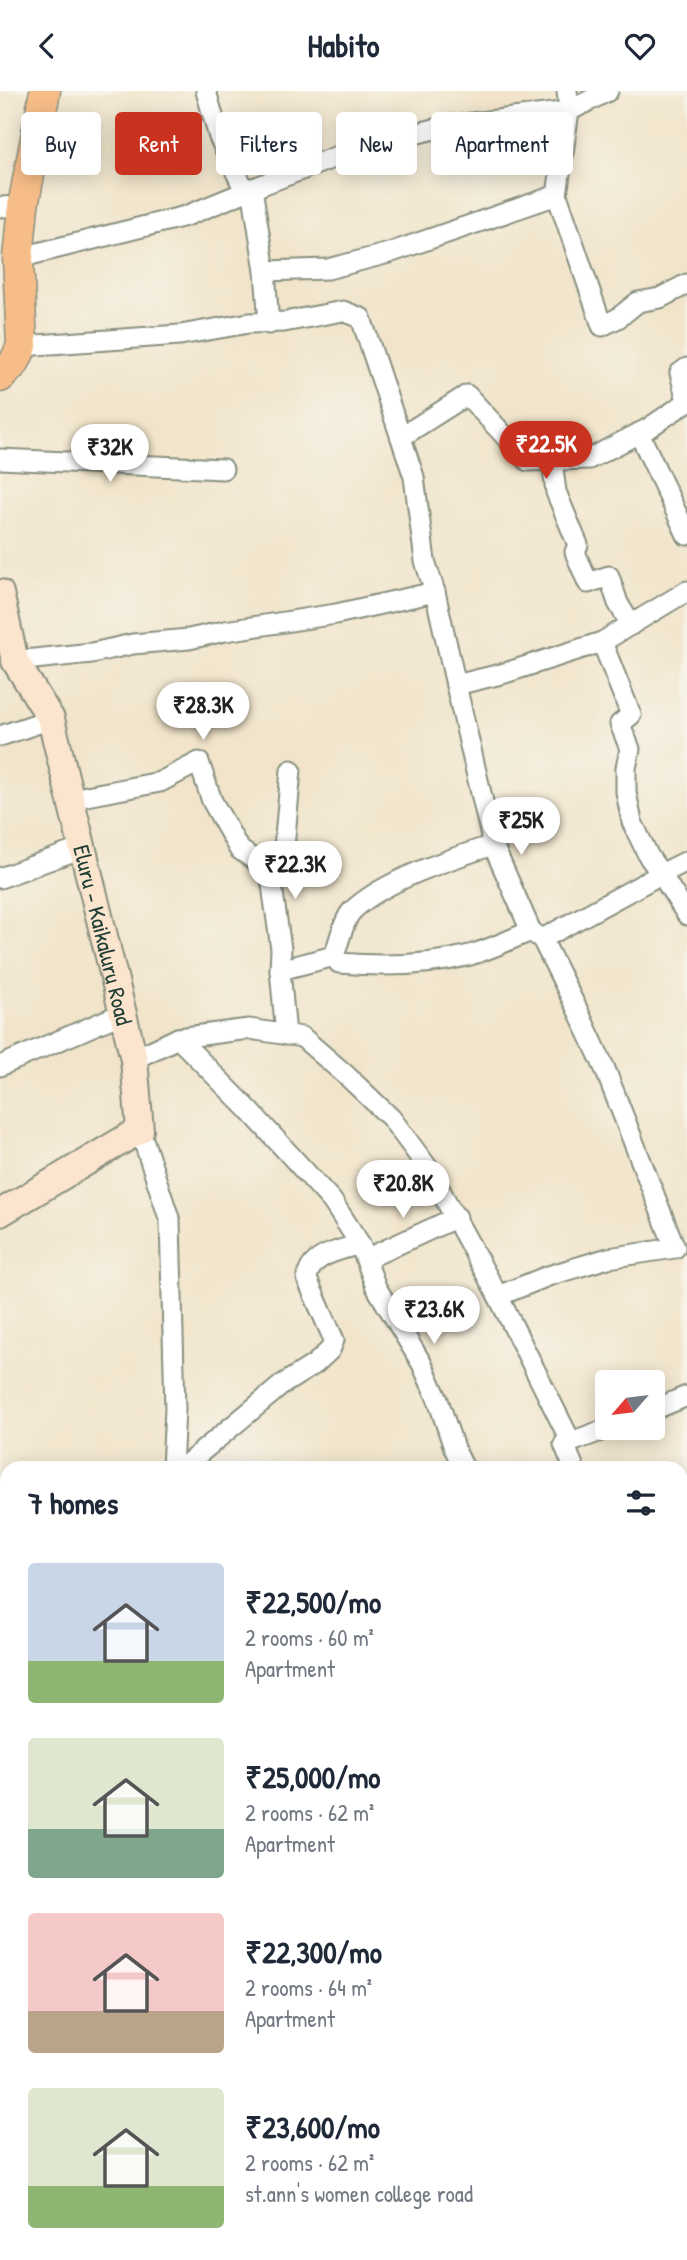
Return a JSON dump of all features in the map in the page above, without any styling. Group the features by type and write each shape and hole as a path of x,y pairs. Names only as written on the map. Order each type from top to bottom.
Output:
{"main road":[{"path":"0,377 14,363 22,345 18,258 12,207 45,91"},
{"name":"Eluru - Kaikaluru Road","path":"0,593 15,661 51,719 134,1059 140,1130"},
{"path":"0,1213 140,1130"}],"street":[{"path":"205,91 219,137 249,190 265,271 269,324"},
{"path":"567,91 569,111 556,195 601,326 638,302 660,298 687,284"},
{"path":"18,258 186,216 364,146 435,129 569,111 608,91"},
{"path":"265,271 328,269 377,256 556,195"},
{"path":"22,345 180,335 343,311 361,318 414,477 425,561 435,592 493,845 579,1013 681,1249 608,1258 548,1276 498,1296"},
{"path":"401,437 467,395 528,461 589,459 639,433 687,401 680,373 687,368"},
{"path":"639,433 687,535"},
{"path":"0,459 223,469"},
{"path":"552,461 556,492 578,545 575,552 588,583 609,576 618,603 631,625"},
{"path":"456,685 505,673 602,642 687,591"},
{"path":"15,661 188,639 336,614 435,592"},
{"path":"602,642 631,715 620,724 630,749 626,768 626,792 632,822 649,857 687,915"},
{"path":"0,736 51,719"},
{"path":"71,799 160,782 199,762 212,801 239,849 270,871"},
{"path":"286,1035 280,970 281,949 270,871 284,848 290,770"},
{"path":"334,956 350,912 388,885 493,845"},
{"path":"0,878 82,848"},
{"path":"334,956 340,963 380,967 470,955 537,935 687,861"},
{"path":"280,970 334,956"},
{"path":"0,1066 122,1013"},
{"path":"134,1059 178,1038 249,1029 302,1037 347,1076 391,1118 428,1168 457,1217 572,1442"},
{"path":"178,1038 249,1110 332,1201 363,1251 376,1287 422,1364 460,1461"},
{"path":"140,1130 170,1221 175,1409 172,1461"},
{"path":"190,1461 283,1384 315,1364 330,1350 334,1340 307,1279 308,1269 315,1260 363,1251 457,1217"},
{"path":"665,1405 687,1396"},
{"path":"571,1461 564,1444 595,1433"}]}
